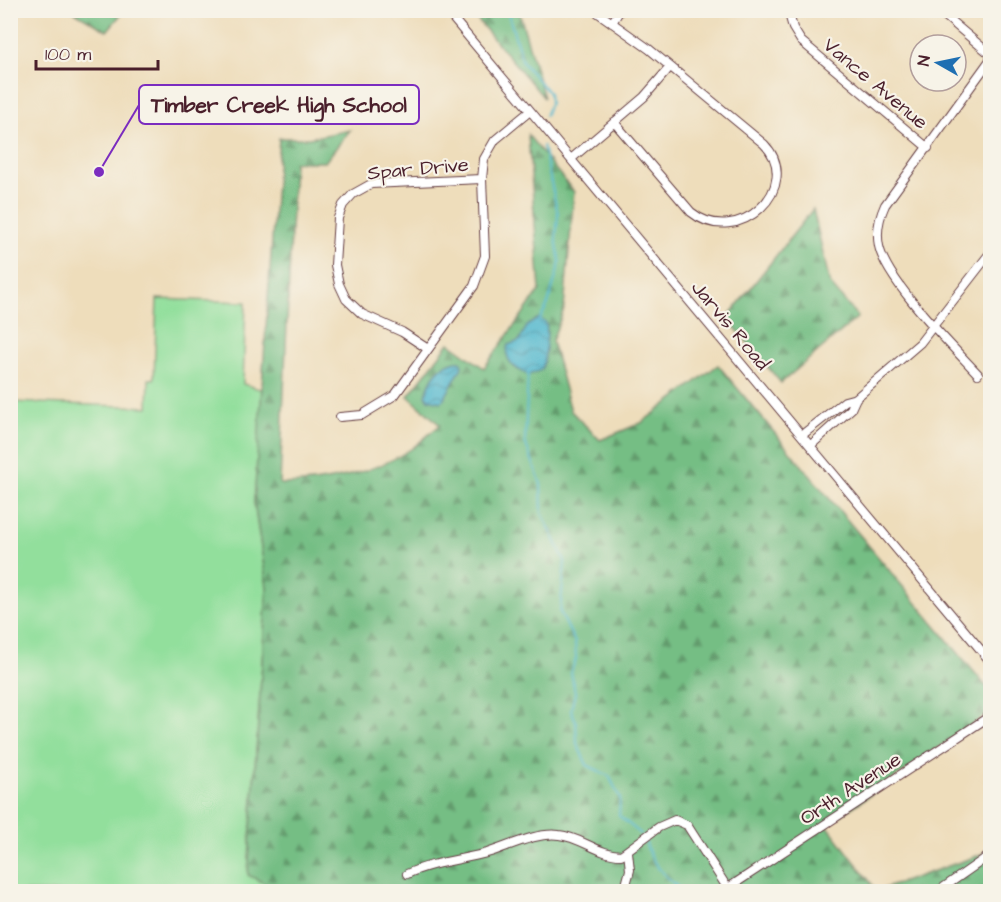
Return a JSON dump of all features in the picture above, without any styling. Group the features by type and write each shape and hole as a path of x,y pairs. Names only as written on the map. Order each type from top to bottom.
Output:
{"street":[{"name":"Jarvis Road","path":"446,10 990,661"},
{"path":"594,10 670,67 764,144 772,154 777,171 775,184 754,214 743,221 726,225 713,224 696,216 614,122"},
{"path":"612,23 620,10"},
{"name":"Vance Avenue","path":"788,10 793,28 801,40 928,148"},
{"path":"938,10 990,54"},
{"path":"978,374 934,327 885,263 878,233 885,205 990,60"},
{"path":"571,159 650,92 670,67"},
{"path":"340,417 362,415 390,399 405,384 474,286 481,271 485,238 482,179 484,159 490,146 530,111"},
{"name":"Spar Drive","path":"428,349 402,332 362,314 346,299 339,284 335,265 338,218 343,204 353,194 371,184 482,179"},
{"path":"811,445 851,409 856,398 910,352 934,327 990,253"},
{"path":"802,435 845,401 856,398"},
{"name":"Orth Avenue","path":"729,890 990,716"},
{"path":"407,874 441,861 479,855 553,834 574,838 612,855 628,852 667,822 675,820 684,822 729,890"},
{"path":"624,891 630,870 628,852"},
{"path":"937,891 990,855"}],"green space":[{"path":"73,11 124,11 107,31"},
{"path":"470,11 519,11 544,98"},
{"path":"350,130 325,162 294,162 280,484 314,482 348,476 381,465 415,446 440,425 408,396 449,343 484,368 540,290 528,135 574,192 564,309 552,341 571,411 600,440 641,423 718,365 990,691 990,712 827,825 877,891 980,855 990,848 990,891 282,892 248,875 267,587 254,502 279,138 309,138"},
{"path":"813,209 830,284 858,317 781,383 727,318"},
{"path":"157,299 246,302 243,384 263,390 254,502 267,587 248,874 282,891 11,892 11,402 148,407 149,379 154,379"}],"water":[{"path":"539,318 546,323 547,327 544,361 541,370 529,375 511,364 507,350 508,345 519,341 527,326"},
{"path":"461,361 462,367 444,399 441,402 428,399 426,395 433,378 445,366"}],"waterway":[{"path":"507,10 523,63 549,93 550,103 545,116"},
{"path":"539,321 548,304 560,262 556,239 558,214 543,146"},
{"path":"528,372 525,442 541,484 542,513 565,561 560,612 575,642 576,659 571,672 575,693 571,710 576,721 577,744 587,765 609,776 620,798 619,816 641,834"},
{"path":"646,843 651,857 660,870 684,892"}],"place":[{"name":"Timber Creek High School","path":"99,172"}]}
